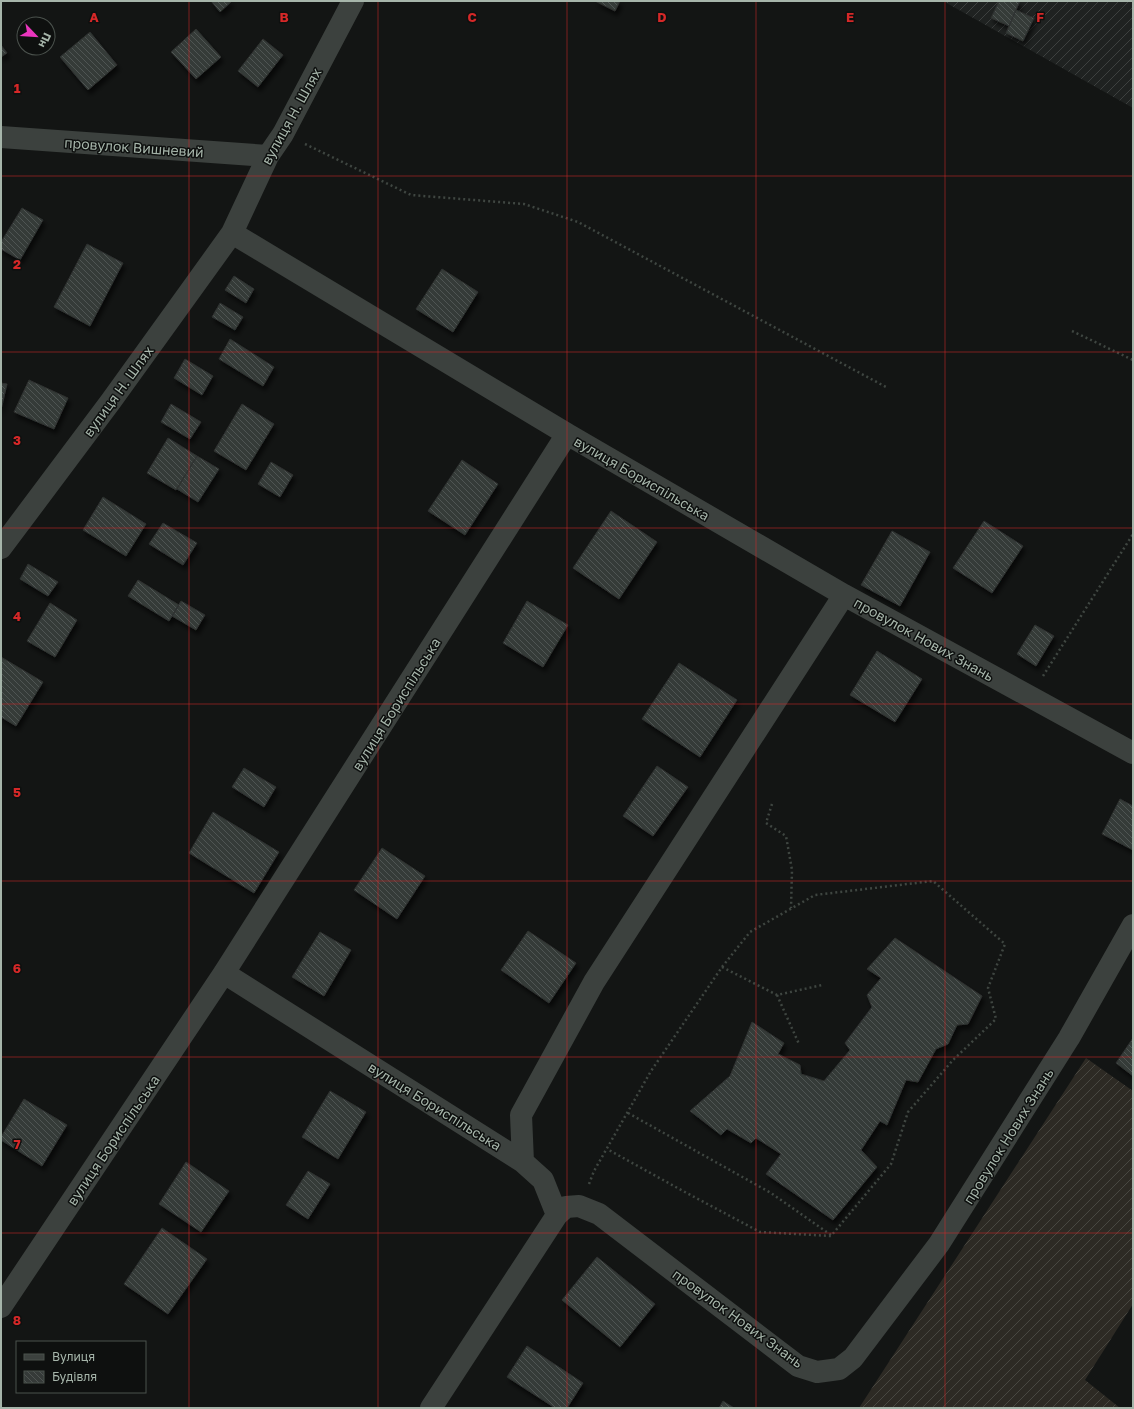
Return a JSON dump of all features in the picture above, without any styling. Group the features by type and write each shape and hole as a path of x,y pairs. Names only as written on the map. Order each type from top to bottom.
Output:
{"street":[{"name":"вулиця Н. Шлях","path":"1,548 111,401 232,233 268,156 283,134 352,1"},
{"name":"провулок Вишневий","path":"1,137 268,156"},
{"name":"вулиця Бориспільська","path":"232,233 567,434 716,521"},
{"name":"вулиця Бориспільська","path":"1,1307 224,973 567,434"},
{"name":"провулок Нових Знань","path":"716,521 844,595 1133,753"},
{"path":"523,1162 521,1115 594,982 844,595"},
{"name":"провулок Нових Знань","path":"579,1206 599,1214 798,1366 817,1372 839,1370 853,1358 939,1244 1069,1038 1130,931"},
{"name":"вулиця Бориспільська","path":"224,973 523,1162 543,1180 557,1215"},
{"path":"431,1408 557,1215 566,1207 579,1206"}],"path":[{"path":"283,134 411,195 524,204 578,222 886,387"},
{"path":"1072,331 1133,360"},
{"path":"1030,697 1133,534"},
{"path":"772,804 766,823 786,836 792,870 791,909"},
{"path":"579,1206 594,1171 651,1071 722,967 750,932 815,895 932,881 1006,944 988,988 996,1019 953,1060 908,1112 890,1164 831,1236"},
{"path":"722,967 777,995 799,1044"},
{"path":"777,995 822,985"},
{"path":"628,1113 771,1193 831,1236"},
{"path":"606,1149 683,1192 760,1232 831,1236"}],"shaded area":[{"path":"943,1 1133,1 1133,108"},
{"path":"1086,1058 1133,1091 1133,1304 1085,1380 1120,1408 859,1408"}],"building":[{"path":"211,1 232,1 220,12"},
{"path":"595,1 620,1 615,11"},
{"path":"999,1 1020,1 1009,26 991,18"},
{"path":"1016,10 1034,18 1023,41 1006,33"},
{"path":"196,29 221,57 196,79 171,52"},
{"path":"90,32 117,65 88,90 60,57"},
{"path":"263,39 283,55 258,87 238,71"},
{"path":"1,45 7,53 1,57"},
{"path":"22,208 43,220 20,260 1,249 1,242"},
{"path":"87,244 123,263 90,326 54,307"},
{"path":"442,269 478,292 453,332 416,309"},
{"path":"234,276 254,289 246,303 225,290"},
{"path":"220,303 243,317 235,330 212,317"},
{"path":"230,339 274,367 263,386 219,359"},
{"path":"185,359 213,376 202,395 174,378"},
{"path":"29,380 68,398 54,429 14,412"},
{"path":"1,383 7,384 1,410"},
{"path":"171,404 201,422 190,439 161,422"},
{"path":"242,404 274,424 246,470 214,451"},
{"path":"168,438 197,456 176,490 147,473"},
{"path":"197,456 219,469 198,502 177,489"},
{"path":"462,460 498,484 465,535 428,511"},
{"path":"271,462 293,475 280,497 258,484"},
{"path":"103,497 146,524 126,556 83,530"},
{"path":"611,511 657,542 619,599 573,568"},
{"path":"984,521 1023,546 992,593 953,568"},
{"path":"163,523 197,543 183,565 149,544"},
{"path":"892,531 930,552 900,606 861,585"},
{"path":"28,564 58,582 48,596 20,579"},
{"path":"138,580 179,605 169,621 128,596"},
{"path":"181,601 205,615 196,630 172,616"},
{"path":"527,601 568,625 543,667 503,643"},
{"path":"50,603 77,620 55,657 27,641"},
{"path":"1035,625 1054,636 1036,666 1017,654"},
{"path":"877,651 922,679 895,722 850,695"},
{"path":"1,657 43,682 16,726 1,717"},
{"path":"679,663 737,700 700,757 642,719"},
{"path":"657,766 688,787 653,836 623,816"},
{"path":"244,768 276,787 264,807 232,787"},
{"path":"1120,799 1133,806 1133,850 1102,834"},
{"path":"213,812 279,852 254,893 189,853"},
{"path":"382,848 425,876 397,919 354,890"},
{"path":"528,931 576,963 549,1003 501,970"},
{"path":"320,932 351,950 324,996 292,977"},
{"path":"895,938 982,996 968,1024 957,1025 948,1044 936,1049 918,1082 906,1080 887,1125 880,1121 861,1150 877,1167 833,1220 766,1174 781,1154 756,1138 751,1143 727,1129 721,1135 690,1111 730,1076 752,1022 784,1043 778,1054 800,1065 801,1074 824,1081 850,1050 845,1043 872,1007 867,995 881,978 867,969"},
{"path":"1133,1038 1133,1076 1116,1063"},
{"path":"330,1091 366,1112 338,1159 302,1137"},
{"path":"24,1099 67,1125 42,1166 1,1140 1,1137"},
{"path":"186,1162 229,1191 201,1232 159,1204"},
{"path":"308,1171 330,1184 308,1219 286,1205"},
{"path":"162,1228 207,1259 168,1314 124,1284"},
{"path":"597,1257 655,1304 620,1347 562,1300"},
{"path":"527,1346 583,1383 567,1408 555,1408 507,1377"},
{"path":"723,1401 734,1408 719,1408"}]}
